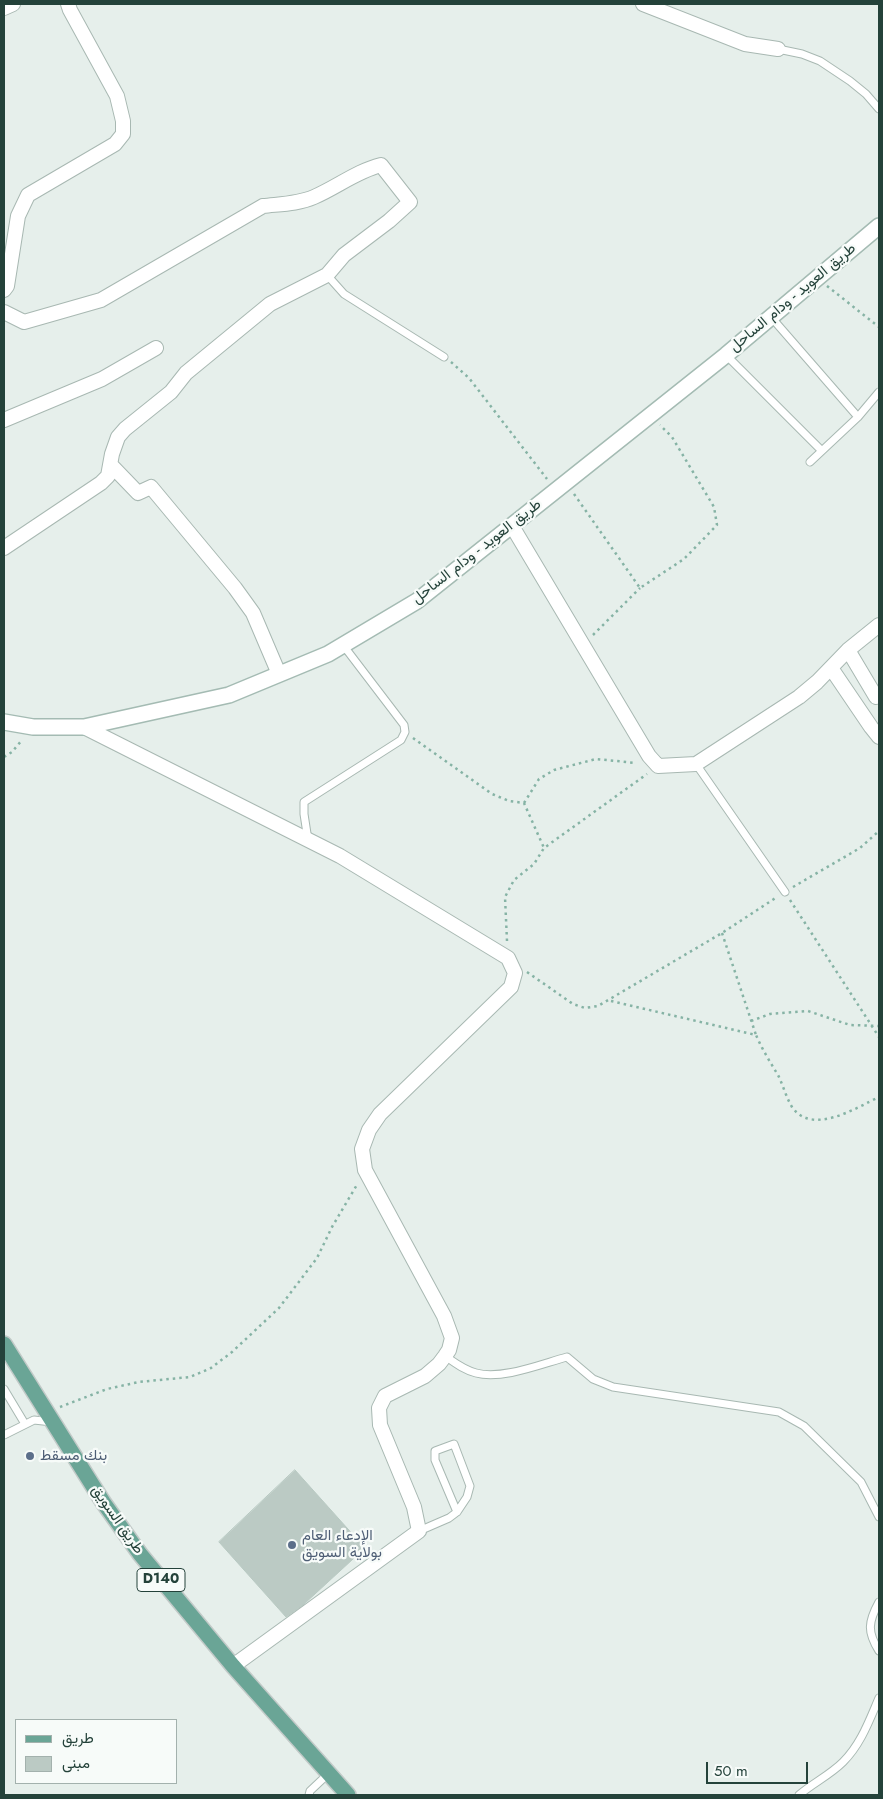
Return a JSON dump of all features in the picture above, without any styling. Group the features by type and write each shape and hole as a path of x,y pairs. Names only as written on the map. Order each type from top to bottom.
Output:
{"main road":[{"name":"طريق العويد - ودام الساحل","path":"4,722 33,727 84,727 229,696 328,654 417,601 726,355 879,226"},
{"name":"طريق السويق","path":"4,1344 44,1415 102,1502 140,1554 233,1666 348,1795"}],"street":[{"path":"4,8 13,4"},
{"path":"4,290 7,286 18,216 28,195 115,144 123,134 123,120 118,96 68,4"},
{"path":"643,4 745,44 778,49"},
{"path":"4,312 24,322 101,300 263,206 288,204 312,198 369,168 381,164 410,202 389,221 344,255 327,275 270,304 186,374 171,392 125,429 118,437 112,454 108,476 102,482 4,548"},
{"path":"4,420 102,379 156,348"},
{"path":"111,465 138,493 151,487 235,588 252,612 280,674"},
{"path":"512,526 649,756 658,766 696,764 799,697 848,650 879,626"},
{"path":"848,650 876,697"},
{"path":"831,668 870,727 879,737"},
{"path":"84,727 340,856 508,958 515,973 510,987 380,1114 369,1130 362,1149 366,1170 444,1316 452,1338 449,1350 439,1364 425,1376 385,1396 379,1408 380,1425 414,1507 419,1531 233,1666"}],"lane":[{"path":"778,49 802,54 820,61 866,94 879,109"},
{"path":"327,275 344,294 444,357"},
{"path":"770,317 858,417"},
{"path":"726,355 821,450"},
{"path":"810,462 858,417 879,392"},
{"path":"308,840 304,802 401,740 405,732 404,725 343,645"},
{"path":"696,764 785,892"},
{"path":"445,1356 460,1367 477,1374 508,1374 567,1357 593,1379 613,1387 778,1412 804,1426 862,1482 879,1516"},
{"path":"4,1389 25,1424"},
{"path":"4,1435 44,1415"},
{"path":"419,1531 449,1518 457,1512 467,1497 470,1486 454,1444 435,1451 435,1460 457,1512"},
{"path":"879,1602 870,1626 871,1638 879,1651"},
{"path":"799,1795 842,1763 854,1749 862,1738 879,1698"},
{"path":"310,1795 310,1791 328,1774"}],"path":[{"path":"817,277 879,326"},
{"path":"444,357 469,378 561,486 640,588"},
{"path":"583,645 640,588 684,559 717,525 714,506 672,438 651,415"},
{"path":"4,757 12,752 33,727"},
{"path":"405,732 492,794 509,801 524,804"},
{"path":"524,804 539,779 554,770 596,759 622,760 658,766"},
{"path":"658,766 544,848 534,864 514,880 505,897 508,958 573,1004 585,1008 598,1006 609,1000 722,933 785,892 860,848 879,831"},
{"path":"524,804 544,848"},
{"path":"785,892 879,1037"},
{"path":"722,933 756,1035 778,1075 792,1107 802,1117 816,1120 837,1116 879,1097"},
{"path":"609,1000 756,1035"},
{"path":"751,1021 770,1014 808,1011 850,1025 879,1026"},
{"path":"44,1415 108,1389 139,1382 190,1377 211,1368 232,1352 279,1308 317,1258 366,1170"}],"building":[{"name":"الإدعاء العام بولاية السويق","path":"295,1470 365,1548 303,1605 286,1617 219,1542"}],"place":[{"name":"بنك مسقط","path":"30,1456"},
{"name":"الإدعاء العام بولاية السويق","path":"292,1545"}]}
